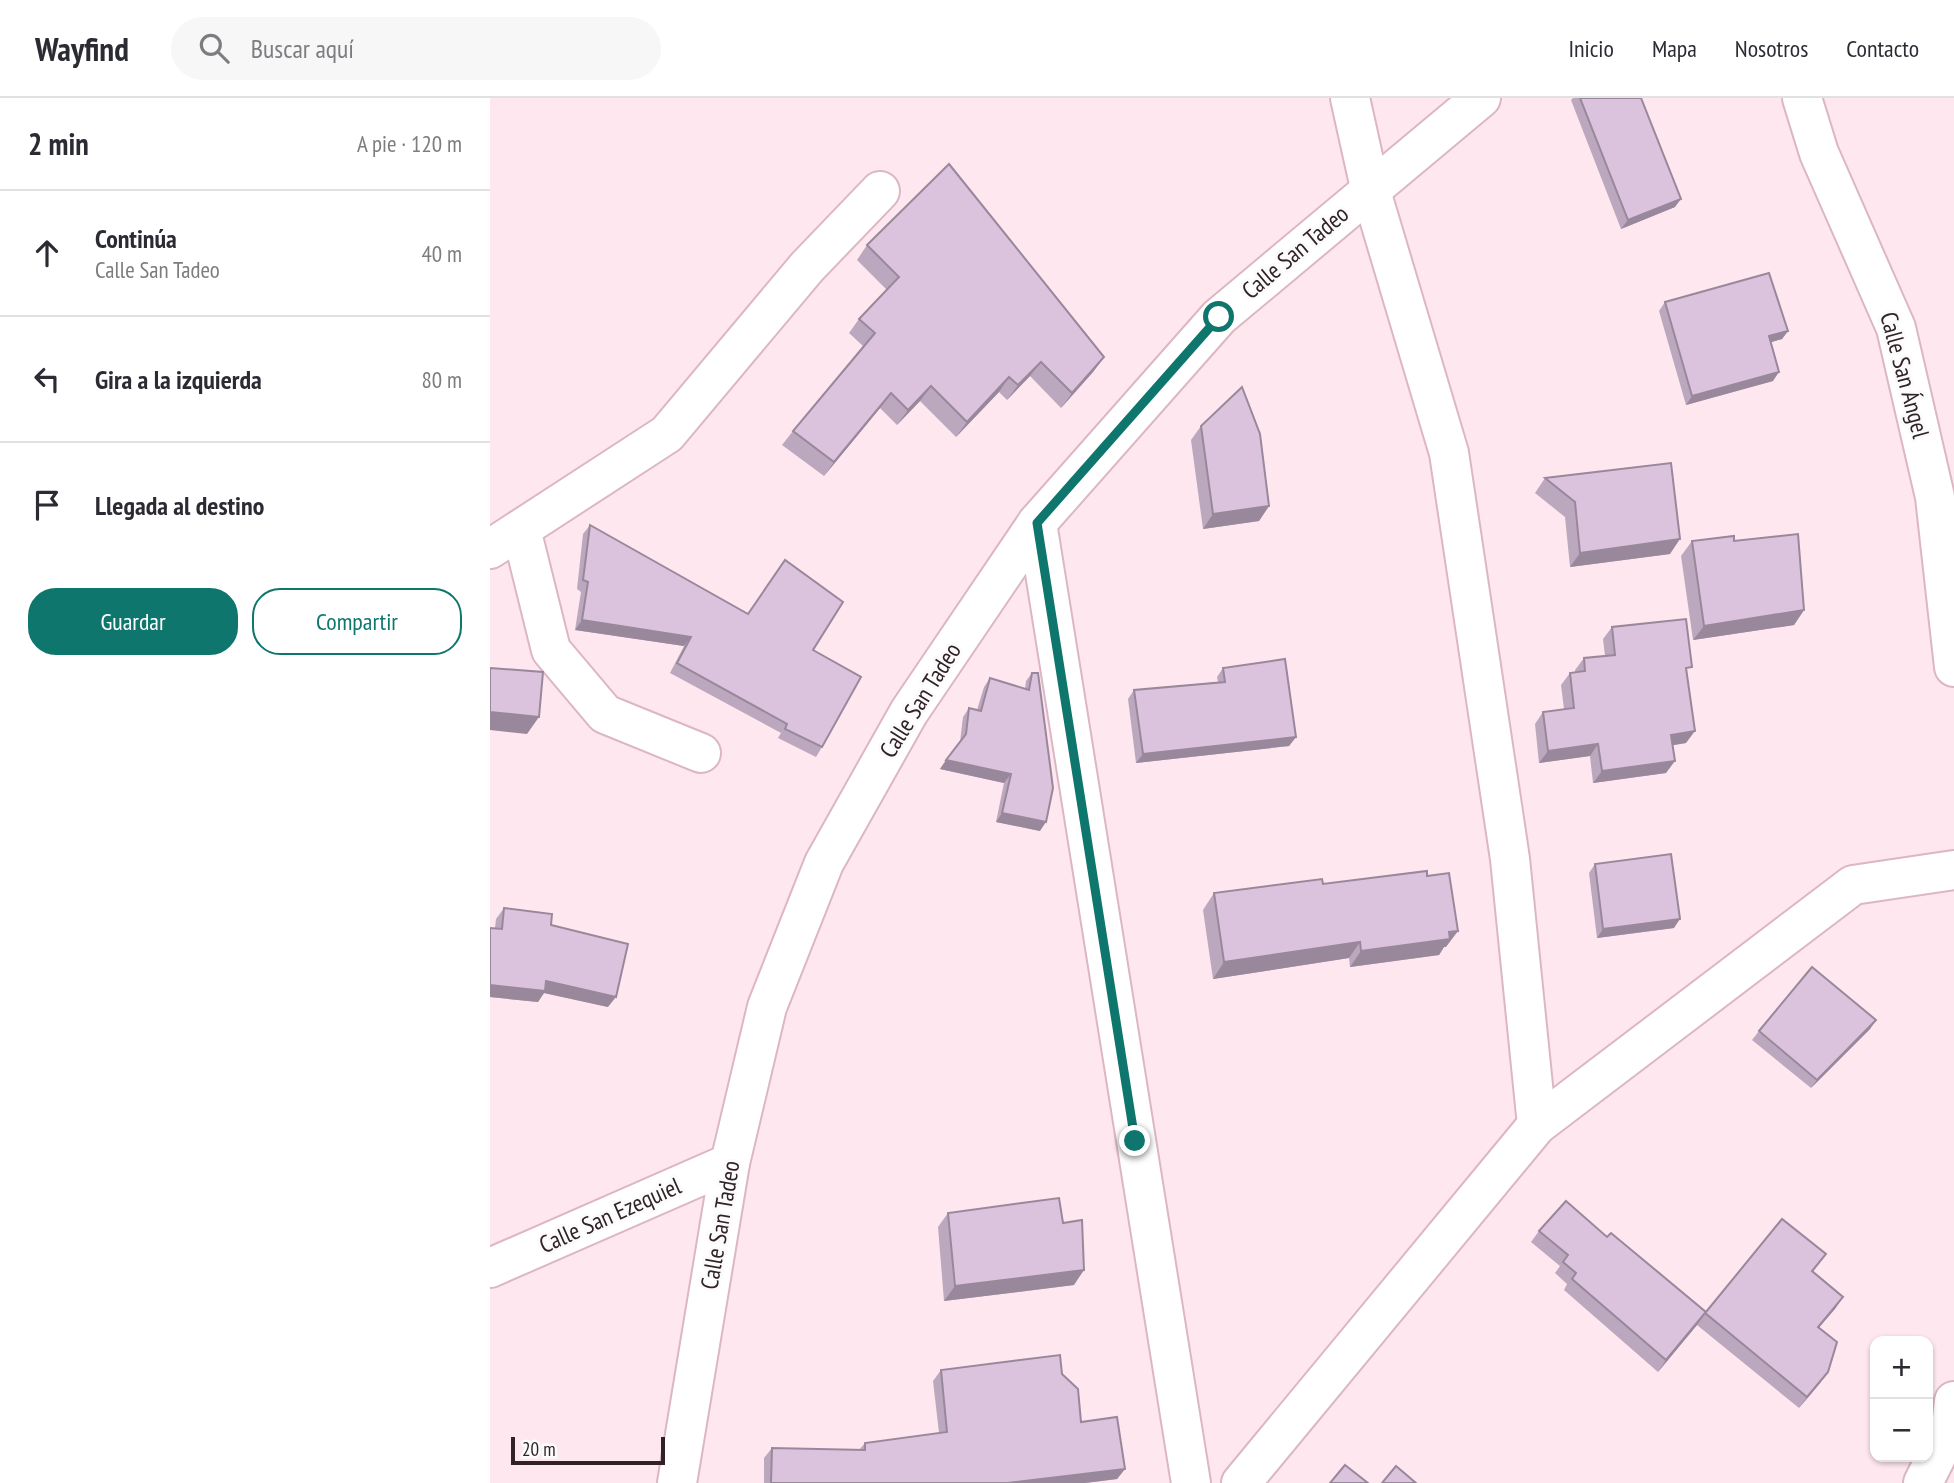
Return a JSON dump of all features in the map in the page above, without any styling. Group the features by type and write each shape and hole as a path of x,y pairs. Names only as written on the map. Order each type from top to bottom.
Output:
{"street":[{"path":"1350,98 1370,188 1449,453 1510,859 1537,1125"},
{"name":"Calle San Tadeo","path":"677,1483 730,1163 766,1007 824,863 909,712 1037,523 1219,317 1370,188 1481,98"},
{"name":"Calle San Ángel","path":"1802,98 1819,153 1896,328 1935,497 1954,667"},
{"path":"701,753 605,714 551,650 505,539 667,434 807,267 880,191"},
{"path":"1037,523 1191,1483"},
{"path":"1241,1483 1537,1125 1853,885 1954,870"},
{"name":"Calle San Ezequiel","path":"490,1268 730,1163"},
{"path":"1923,1483 1951,1427 1954,1401"}],"building":[{"path":"1580,98 1641,98 1681,199 1628,220"},
{"path":"949,164 1104,357 1072,393 1041,362 1018,385 1009,377 967,422 931,386 908,410 891,393 834,462 793,431 875,333 859,319 899,277 867,245"},
{"path":"1769,273 1788,331 1769,336 1779,372 1692,396 1665,302"},
{"path":"1242,387 1260,434 1269,506 1213,514 1201,426"},
{"path":"1671,463 1680,539 1580,553 1575,502 1545,478"},
{"path":"590,525 748,614 785,560 843,602 813,650 861,677 822,747 785,729 787,724 677,663 691,637 582,620 588,582 583,580"},
{"path":"1798,534 1804,610 1704,626 1692,541 1734,536 1734,541"},
{"path":"1686,619 1692,667 1686,668 1695,731 1671,735 1675,761 1602,771 1598,744 1548,751 1543,712 1574,708 1570,673 1585,671 1584,658 1615,655 1612,627"},
{"path":"1285,659 1296,737 1143,754 1134,690 1225,682 1223,668"},
{"path":"490,668 543,672 539,717 490,712"},
{"path":"1032,673 1038,673 1053,788 1046,822 1002,813 1011,774 946,760 966,734 969,708 981,711 990,678 1029,690"},
{"path":"1671,854 1680,919 1603,929 1595,864"},
{"path":"1427,871 1427,876 1449,873 1458,931 1449,932 1450,939 1361,951 1360,942 1224,962 1214,893 1322,879 1323,884"},
{"path":"504,908 552,914 551,925 628,944 616,997 546,981 545,991 490,985 490,928 502,929"},
{"path":"1812,967 1876,1020 1817,1080 1759,1031"},
{"path":"1059,1198 1063,1223 1082,1220 1084,1270 955,1286 948,1213"},
{"path":"1566,1201 1607,1237 1611,1233 1706,1312 1782,1219 1826,1254 1812,1271 1843,1297 1818,1327 1837,1342 1828,1372 1807,1397 1705,1313 1666,1360 1572,1279 1576,1273 1563,1262 1568,1255 1539,1231"},
{"path":"1060,1355 1062,1374 1078,1389 1081,1422 1117,1417 1125,1469 1007,1483 771,1483 772,1448 865,1450 865,1443 947,1432 941,1370"},
{"path":"1345,1465 1368,1483 1330,1483"},
{"path":"1396,1466 1416,1483 1382,1483"}],"route":[{"path":"1135,1141 1037,523 1219,317"}]}
